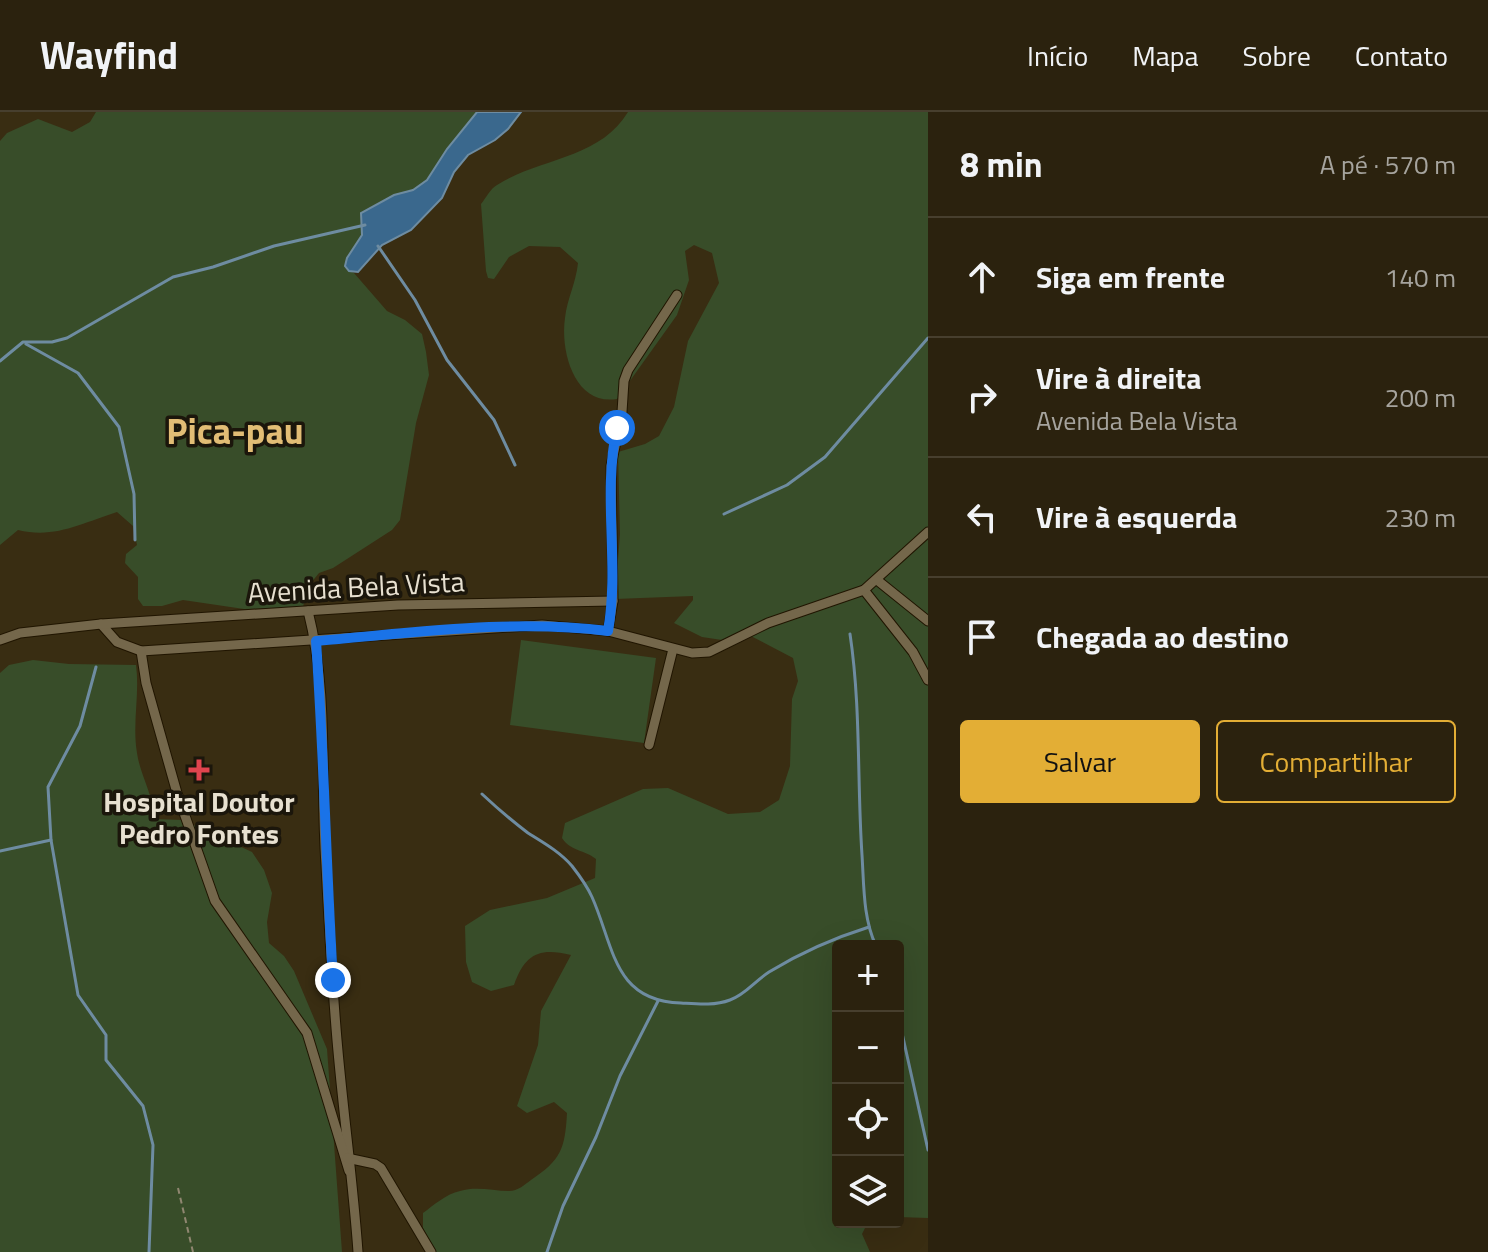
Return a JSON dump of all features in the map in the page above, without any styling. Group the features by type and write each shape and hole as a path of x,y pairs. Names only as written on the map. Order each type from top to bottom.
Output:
{"street":[{"path":"608,631 613,601 611,466 622,412 624,381 677,295"},
{"name":"Avenida Bela Vista","path":"141,651 519,625 563,625 608,631 692,653 709,652 768,623 864,590 928,532"},
{"path":"877,580 928,621"},
{"path":"864,590 913,652 928,680"},
{"name":"Avenida Bela Vista","path":"0,640 20,633 101,624 398,605 613,601"},
{"path":"308,611 316,641 324,766 325,859 347,1158"},
{"path":"101,624 117,642 141,651 146,683 177,793 215,901 307,1033 353,1178 358,1252"},
{"path":"649,745 673,649"},
{"path":"347,1158 381,1168 431,1252"}],"path":[{"path":"178,1188 193,1252"}],"green space":[{"path":"96,112 477,112 427,180 413,190 395,195 361,213 362,235 347,258 346,269 354,273 387,311 422,334 429,375 416,423 400,520 392,530 333,568 319,573 306,589 303,608 244,609 183,600 162,606 143,606 138,599 138,577 125,563 126,554 137,545 133,526 117,512 56,531 18,530 0,545 0,141 7,133 38,119 72,132 90,122"},
{"path":"628,112 928,112 928,1218 904,1217 904,940 832,940 832,1228 865,1228 862,1234 870,1252 436,1252 423,1228 423,1213 455,1192 472,1189 509,1191 521,1187 555,1160 565,1136 567,1113 554,1102 527,1113 517,1106 538,1045 541,1011 571,955 550,952 535,955 523,966 514,985 491,991 472,982 466,962 465,926 490,910 547,898 595,878 596,859 565,842 562,838 565,823 643,789 668,788 728,814 760,812 779,800 790,766 792,699 798,681 793,658 747,634 722,640 702,637 674,623 693,596 615,599 620,534 618,452 659,436 674,407 688,341 719,283 712,253 694,245 685,251 689,280 677,315 617,399 603,399 590,394 573,374 568,360 565,318 578,263 560,247 529,246 509,257 494,279 488,278 486,271 481,204 492,189 514,176 585,149 616,128"},
{"path":"521,640 656,658 644,743 510,725"},
{"path":"33,660 136,665 136,742 154,819 183,820 252,852 264,870 272,893 267,922 269,943 284,956 294,971 327,1049 342,1252 0,1252 0,673 9,665"}],"water":[{"path":"477,112 521,112 495,140 468,155 454,172 442,198 411,230 382,245 358,272 349,271 345,266 347,258 362,235 361,213 394,195 413,190 427,180"}],"waterway":[{"path":"0,361 23,342 52,342 67,338 173,277 274,246 365,225"},
{"path":"378,246 415,300 447,360 494,420 515,465"},
{"path":"724,514 787,485 825,457 928,338"},
{"path":"26,344 78,373 119,427 134,494 135,540"},
{"path":"850,634 856,689 864,890 866,913 874,940"},
{"path":"96,667 80,726 48,787 51,840 78,995 106,1035 106,1060 143,1106 153,1145 149,1252"},
{"path":"482,794 572,866 592,897 619,968 629,982 659,1000 706,1004 730,1000 793,958 869,927"},
{"path":"0,851 51,840"},
{"path":"547,1252 563,1206 596,1137 620,1076 658,1001"},
{"path":"904,1042 928,1150"}],"place":[{"name":"Hospital Doutor Pedro Fontes","path":"199,770"}],"district":[{"name":"Pica-pau","path":"235,431"}],"route":[{"path":"333,980 316,641 519,625 563,625 608,631 613,601 611,466 617,428"}]}
